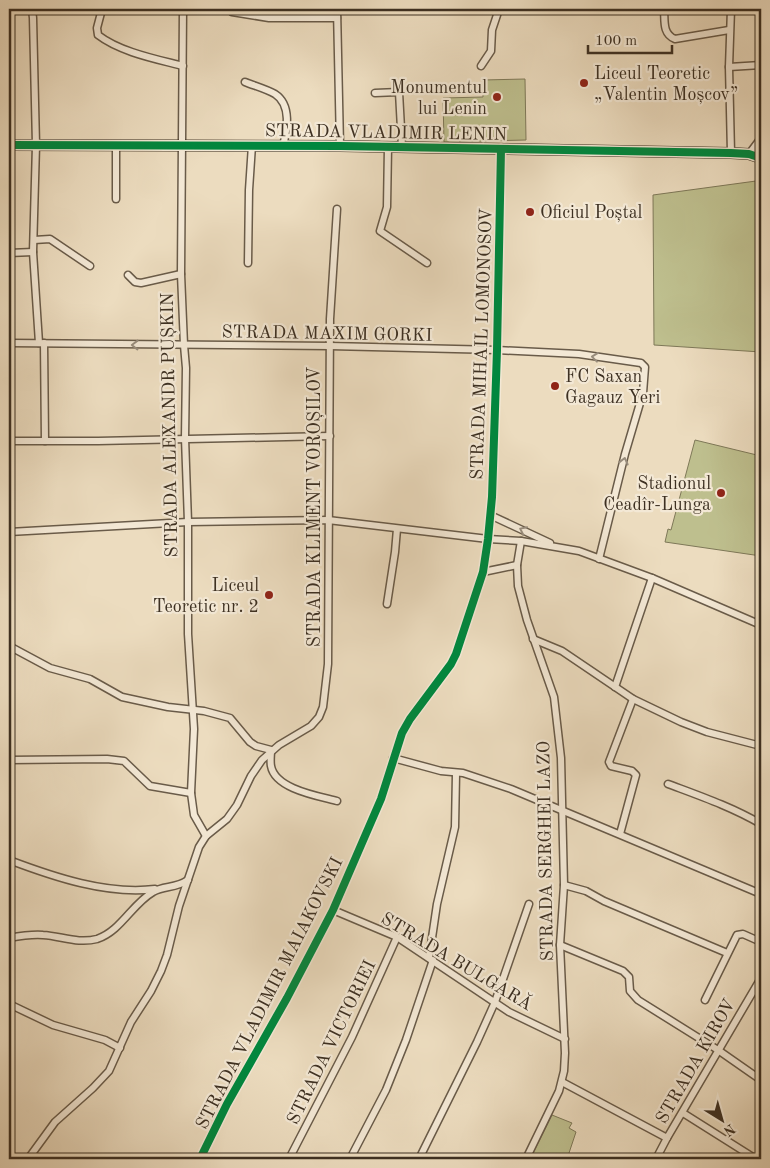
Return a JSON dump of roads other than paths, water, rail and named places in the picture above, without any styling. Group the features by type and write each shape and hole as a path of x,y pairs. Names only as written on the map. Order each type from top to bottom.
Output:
{"main road":[{"name":"STRADA VLADIMIR LENIN","path":"9,144 340,146 731,153 749,154 761,158"}],"street":[{"path":"32,9 34,18 36,145 33,252 42,343 45,441"},
{"path":"102,9 97,28 98,35 143,55 183,66"},
{"name":"STRADA ALEXANDR PUȘKIN","path":"183,9 181,274 186,368 185,438 188,522 188,634 194,729 191,792 194,815 206,836"},
{"path":"337,9 340,146"},
{"path":"481,66 490,51 492,30 499,9"},
{"path":"664,9 666,32 675,39 729,30"},
{"path":"731,9 729,30 731,153"},
{"path":"232,12 247,12 269,18 337,18"},
{"path":"729,67 761,65"},
{"path":"245,82 277,95 281,101 288,127 283,146"},
{"path":"374,93 399,92 402,147"},
{"path":"749,154 761,138"},
{"path":"116,145 116,199"},
{"path":"248,263 252,145"},
{"name":"STRADA VLADIMIR LENIN","path":"388,147 387,207 380,231 428,263"},
{"name":"STRADA MIHAIL LOMONOSOV","path":"488,539 497,350 501,149"},
{"name":"STRADA KLIMENT VOROȘILOV","path":"28,1159 55,1122 109,1071 131,1022 151,991 161,971 199,847 206,836 227,819 237,805 251,776 271,750 311,726 319,717 323,706 328,664 330,319 337,209"},
{"path":"34,240 50,239 90,266"},
{"path":"9,252 33,252"},
{"path":"128,275 134,282 141,283 181,274"},
{"name":"STRADA MAXIM GORKI","path":"9,343 330,346 497,350 579,354 643,364 645,370 643,393 599,559"},
{"path":"9,441 330,436"},
{"path":"490,515 555,546"},
{"path":"9,532 188,522 328,520 488,539 521,541 579,551 652,578 761,625"},
{"path":"387,604 397,529"},
{"name":"STRADA VLADIMIR MAIAKOVSKI","path":"200,1159 235,1089 287,998 333,910 381,799 402,733 410,719 451,664 456,654 483,572 488,539"},
{"name":"STRADA SERGHEI LAZO","path":"521,541 517,565 518,586 533,639 554,697 560,749 564,885 560,945 565,1039 564,1071 562,1082 526,1159"},
{"path":"483,572 517,565"},
{"path":"615,687 652,578"},
{"path":"533,639 562,651 633,699 681,722 707,732 761,746"},
{"path":"9,646 50,668 90,679 122,696 160,706 192,709 230,718 250,742 271,750 270,765 274,775 280,781 294,789 337,801"},
{"path":"620,834 636,775 632,771 611,766 609,762 633,699"},
{"path":"393,758 456,774 463,774 511,789 761,894"},
{"path":"9,760 107,759 124,761 150,786 191,792"},
{"path":"350,1159 386,1090 406,1040 431,959 437,904 456,827 456,774"},
{"path":"668,784 717,802 761,824"},
{"path":"9,860 51,876 92,886 138,891 174,887 188,880"},
{"path":"564,885 586,891 604,901 727,953"},
{"path":"9,938 44,935 64,940 80,941 97,938 125,919 148,896 161,888"},
{"path":"418,1159 495,1002 529,904"},
{"name":"STRADA BULGARĂ","path":"333,910 397,937 526,1021 565,1039"},
{"path":"705,1000 734,939 739,934 743,934 761,942"},
{"name":"STRADA VICTORIEI","path":"289,1159 352,1037 397,937"},
{"path":"560,945 623,971 629,977 630,990 638,1000 718,1050 761,1080"},
{"name":"STRADA KIROV","path":"660,1158 667,1138 683,1114 761,978"},
{"path":"9,1004 53,1025 105,1040 120,1048"},
{"path":"562,1082 667,1138"},
{"path":"683,1114 756,1159"}],"place":[{"name":"Liceul Teoretic „Valentin Moșcov”","path":"584,83"},
{"name":"Monumentul lui Lenin","path":"497,97"},
{"name":"Oficiul Poștal","path":"530,212"},
{"name":"FC Saxan Gagauz Yeri","path":"555,386"},
{"name":"Stadionul Ceadîr-Lunga","path":"721,493"},
{"name":"Liceul Teoretic nr. 2","path":"269,595"}]}
